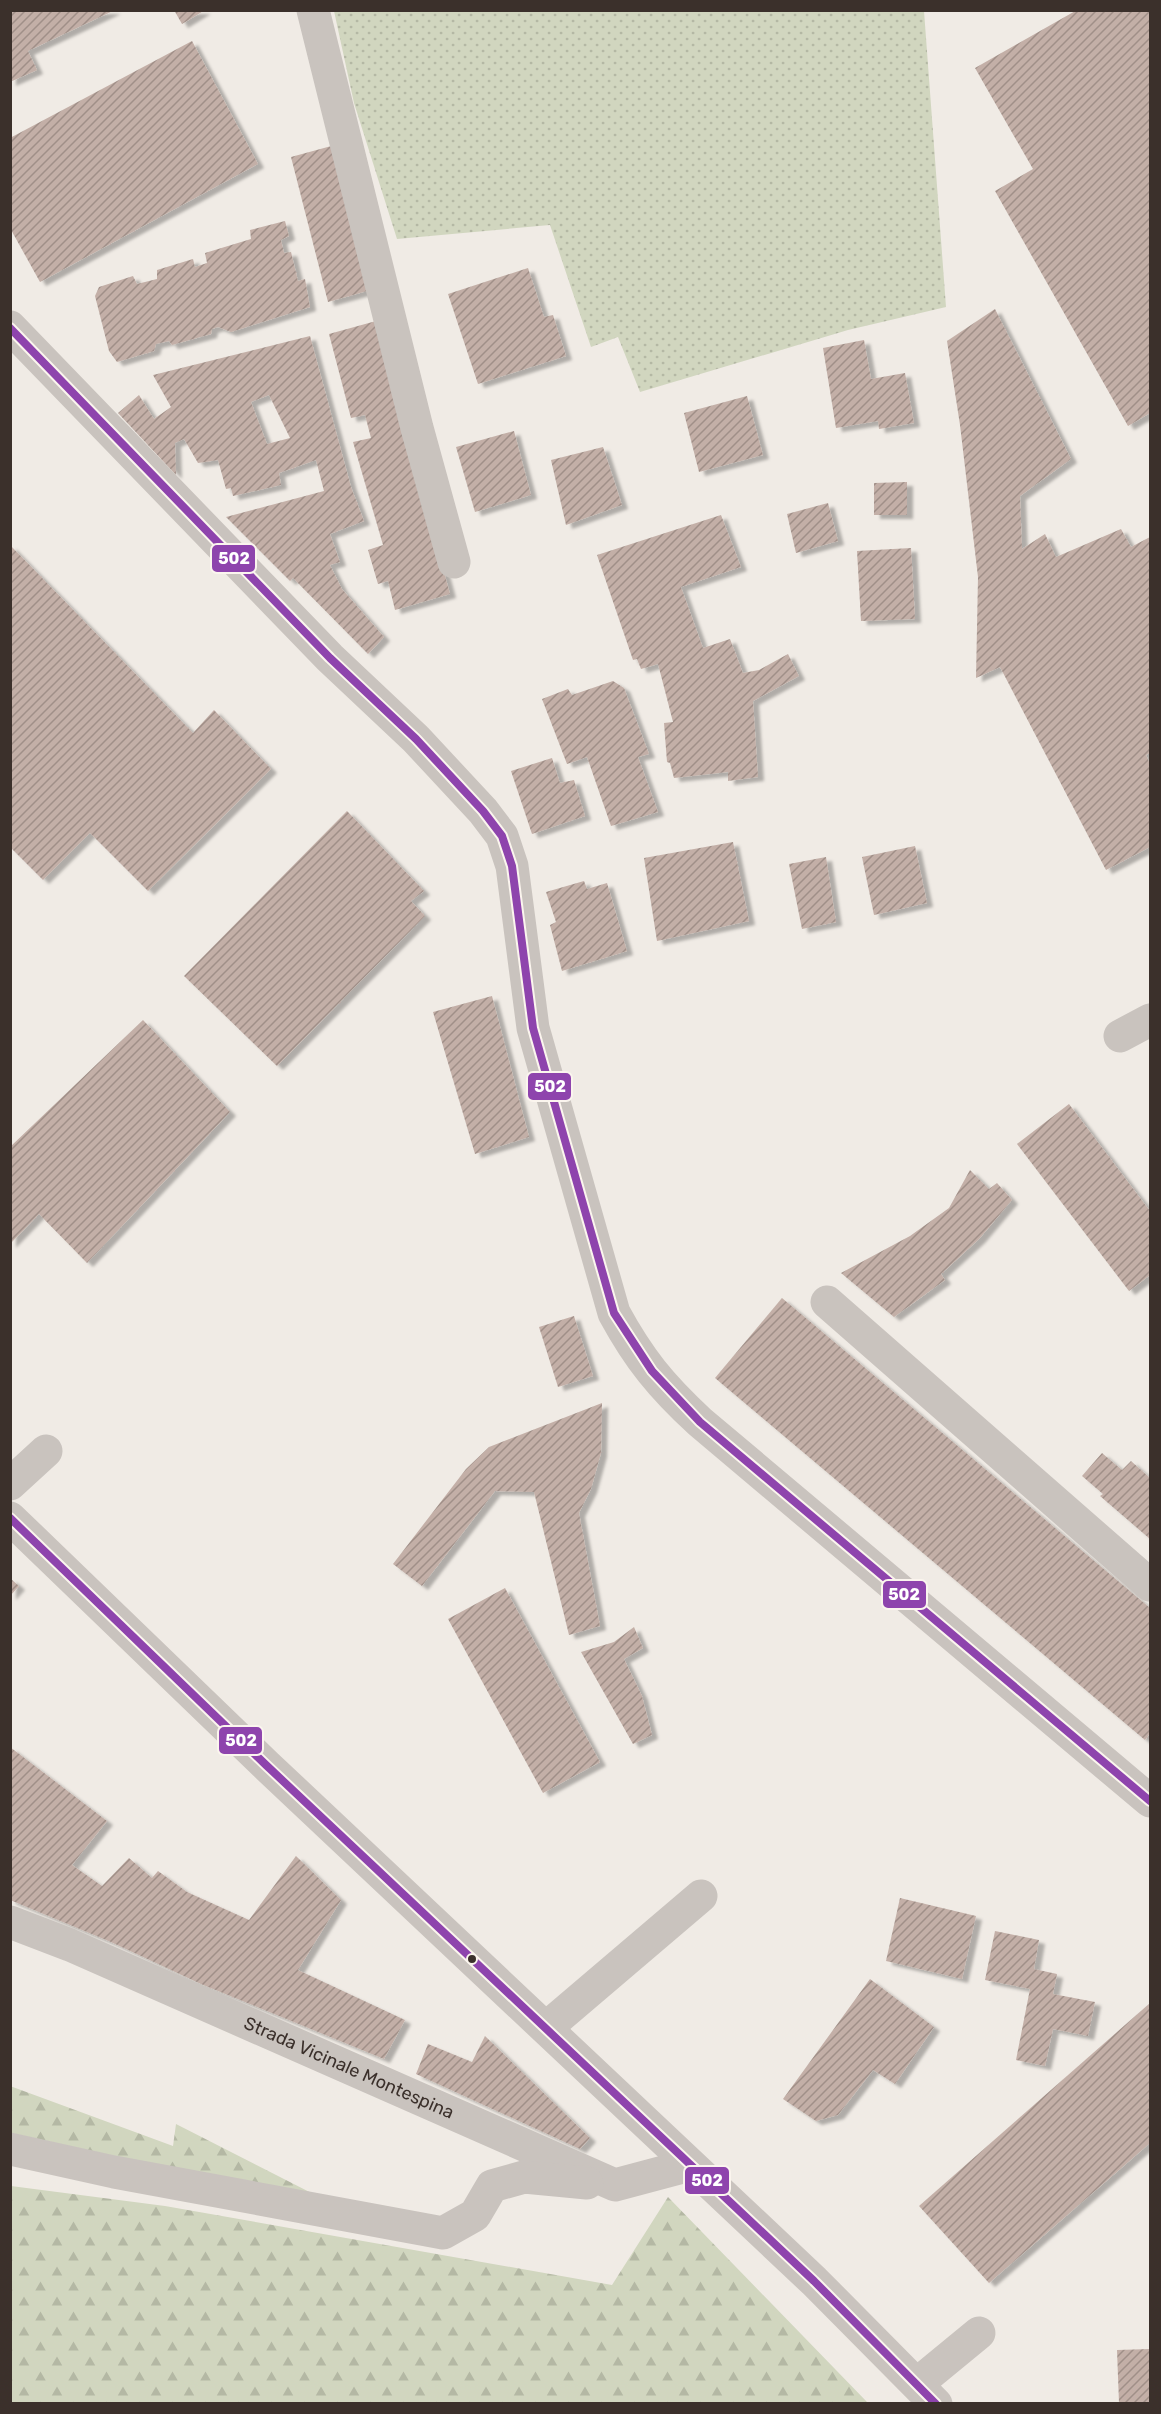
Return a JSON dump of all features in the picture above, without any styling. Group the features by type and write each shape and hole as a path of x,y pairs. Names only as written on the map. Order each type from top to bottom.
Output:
{"street":[{"path":"313,10 417,428 454,562"},
{"path":"10,327 330,658 416,739 483,811 502,836 512,866 529,1005 541,1061 614,1314 636,1354 665,1390 700,1422 1150,1801"},
{"path":"1120,1036 1150,1020"},
{"path":"827,1302 1150,1585"},
{"path":"10,1484 46,1451"},
{"path":"10,1518 258,1757 814,2281 927,2394 979,2333"},
{"path":"546,2028 700,1896"},
{"name":"Strada Vicinale Montespina","path":"10,1922 70,1945 615,2185"},
{"path":"10,2149 114,2172 443,2233 475,2215 492,2186 524,2177 615,2185 690,2165"}],"green space":[{"path":"334,11 924,11 946,307 848,330 640,392 618,337 591,347 550,225 397,239 354,103"},
{"path":"10,2086 173,2146 176,2124 335,2205 11,2133"},
{"path":"11,2186 165,2206 612,2285 668,2197 868,2403 11,2403"}],"building":[{"path":"10,10 115,10 28,51 37,70 10,82"},
{"path":"174,10 205,10 182,24"},
{"path":"1077,10 1150,10 1150,413 1128,426 995,191 1033,169 975,68"},
{"path":"192,41 258,164 40,282 10,228 10,138"},
{"path":"335,145 374,289 328,302 291,157"},
{"path":"285,221 289,236 281,240 284,253 291,252 298,281 305,279 310,307 231,332 218,327 212,329 211,334 172,345 169,341 156,344 154,351 117,362 109,351 95,296 99,287 133,276 137,284 157,279 157,270 193,259 195,267 207,263 205,253 251,239 250,230"},
{"path":"528,268 544,317 553,315 566,356 478,384 448,294"},
{"path":"995,309 1071,459 1020,496 1022,549 1045,534 1056,557 1121,529 1131,547 1150,537 1150,753 1146,755 1150,764 1150,847 1106,870 1000,667 976,678 978,577 960,425 947,341"},
{"path":"376,321 450,594 395,610 388,581 378,584 368,550 383,545 353,442 371,438 365,415 351,418 329,334"},
{"path":"310,336 351,487 364,521 330,534 340,562 330,565 342,589 384,637 368,654 293,578 290,581 226,517 324,491 316,460 279,473 281,485 233,496 231,488 226,489 218,460 198,463 184,439 175,443 176,475 118,413 139,395 154,419 171,407 153,375","holes":["269,395 290,438 267,444 251,402"]},
{"path":"864,340 871,379 905,373 914,423 879,429 878,421 836,428 823,348"},
{"path":"747,396 763,455 699,472 684,413"},
{"path":"514,431 531,495 475,512 456,447"},
{"path":"603,447 622,505 566,525 551,460"},
{"path":"907,482 907,515 874,515 874,483"},
{"path":"828,503 838,541 796,553 787,514"},
{"path":"721,515 741,567 681,587 703,648 730,639 743,673 759,670 788,654 799,676 753,701 758,777 728,781 728,772 674,778 670,763 667,762 664,723 673,722 658,664 641,669 637,659 633,660 597,555"},
{"path":"10,545 193,733 214,710 271,769 148,891 90,833 43,880 10,847"},
{"path":"911,548 915,619 861,621 857,551"},
{"path":"613,681 624,688 649,754 638,757 658,812 611,826 587,757 567,764 542,699 568,689 572,695"},
{"path":"552,758 560,783 574,780 585,816 532,834 511,771"},
{"path":"347,811 424,891 411,901 425,916 277,1066 184,976"},
{"path":"733,842 749,921 657,941 644,858"},
{"path":"915,846 927,903 874,915 862,857"},
{"path":"826,857 836,922 802,929 789,864"},
{"path":"584,881 587,889 607,883 627,951 562,971 550,925 556,922 546,892"},
{"path":"492,996 529,1137 475,1154 433,1012"},
{"path":"143,1020 230,1112 87,1263 39,1214 10,1244 10,1147"},
{"path":"1069,1104 1150,1211 1150,1275 1129,1291 1017,1144"},
{"path":"970,1170 989,1189 997,1183 1012,1200 979,1239 941,1274 945,1280 894,1317 841,1273 910,1236 949,1208"},
{"path":"782,1298 1150,1608 1150,1733 1145,1740 715,1378"},
{"path":"574,1316 593,1376 558,1387 539,1327"},
{"path":"602,1403 601,1453 591,1489 579,1513 600,1626 569,1635 534,1492 495,1491 422,1586 393,1564 466,1469 489,1447"},
{"path":"1102,1453 1122,1470 1131,1461 1150,1478 1150,1539 1100,1496 1103,1494 1082,1476"},
{"path":"10,1578 19,1586 10,1596"},
{"path":"505,1588 600,1762 543,1793 448,1619"},
{"path":"634,1627 643,1648 624,1659 642,1696 652,1735 633,1744 581,1652 614,1642"},
{"path":"10,1747 107,1821 72,1865 102,1886 129,1858 152,1878 158,1871 187,1892 249,1920 296,1856 341,1900 298,1970 405,2020 384,2059 201,1984 111,1942 10,1900"},
{"path":"900,1898 976,1916 962,1979 886,1961"},
{"path":"995,1931 1039,1940 1034,1969 1057,1974 1053,1994 1095,2002 1088,2036 1053,2029 1045,2066 1016,2060 1030,1989 985,1980"},
{"path":"870,1979 934,2027 895,2084 873,2070 838,2115 816,2121 783,2099"},
{"path":"1150,2003 1150,2143 989,2283 919,2206"},
{"path":"485,2036 590,2138 580,2149 416,2074 428,2044 472,2062"},
{"path":"1150,2349 1150,2403 1119,2403 1117,2350"}],"transit line":[{"name":"502","path":"10,328 330,658 416,739 483,811 502,836 512,866 533,1028 614,1313 652,1371 700,1422 1150,1801"},
{"name":"502","path":"10,1518 266,1765 814,2281 936,2404"}]}
